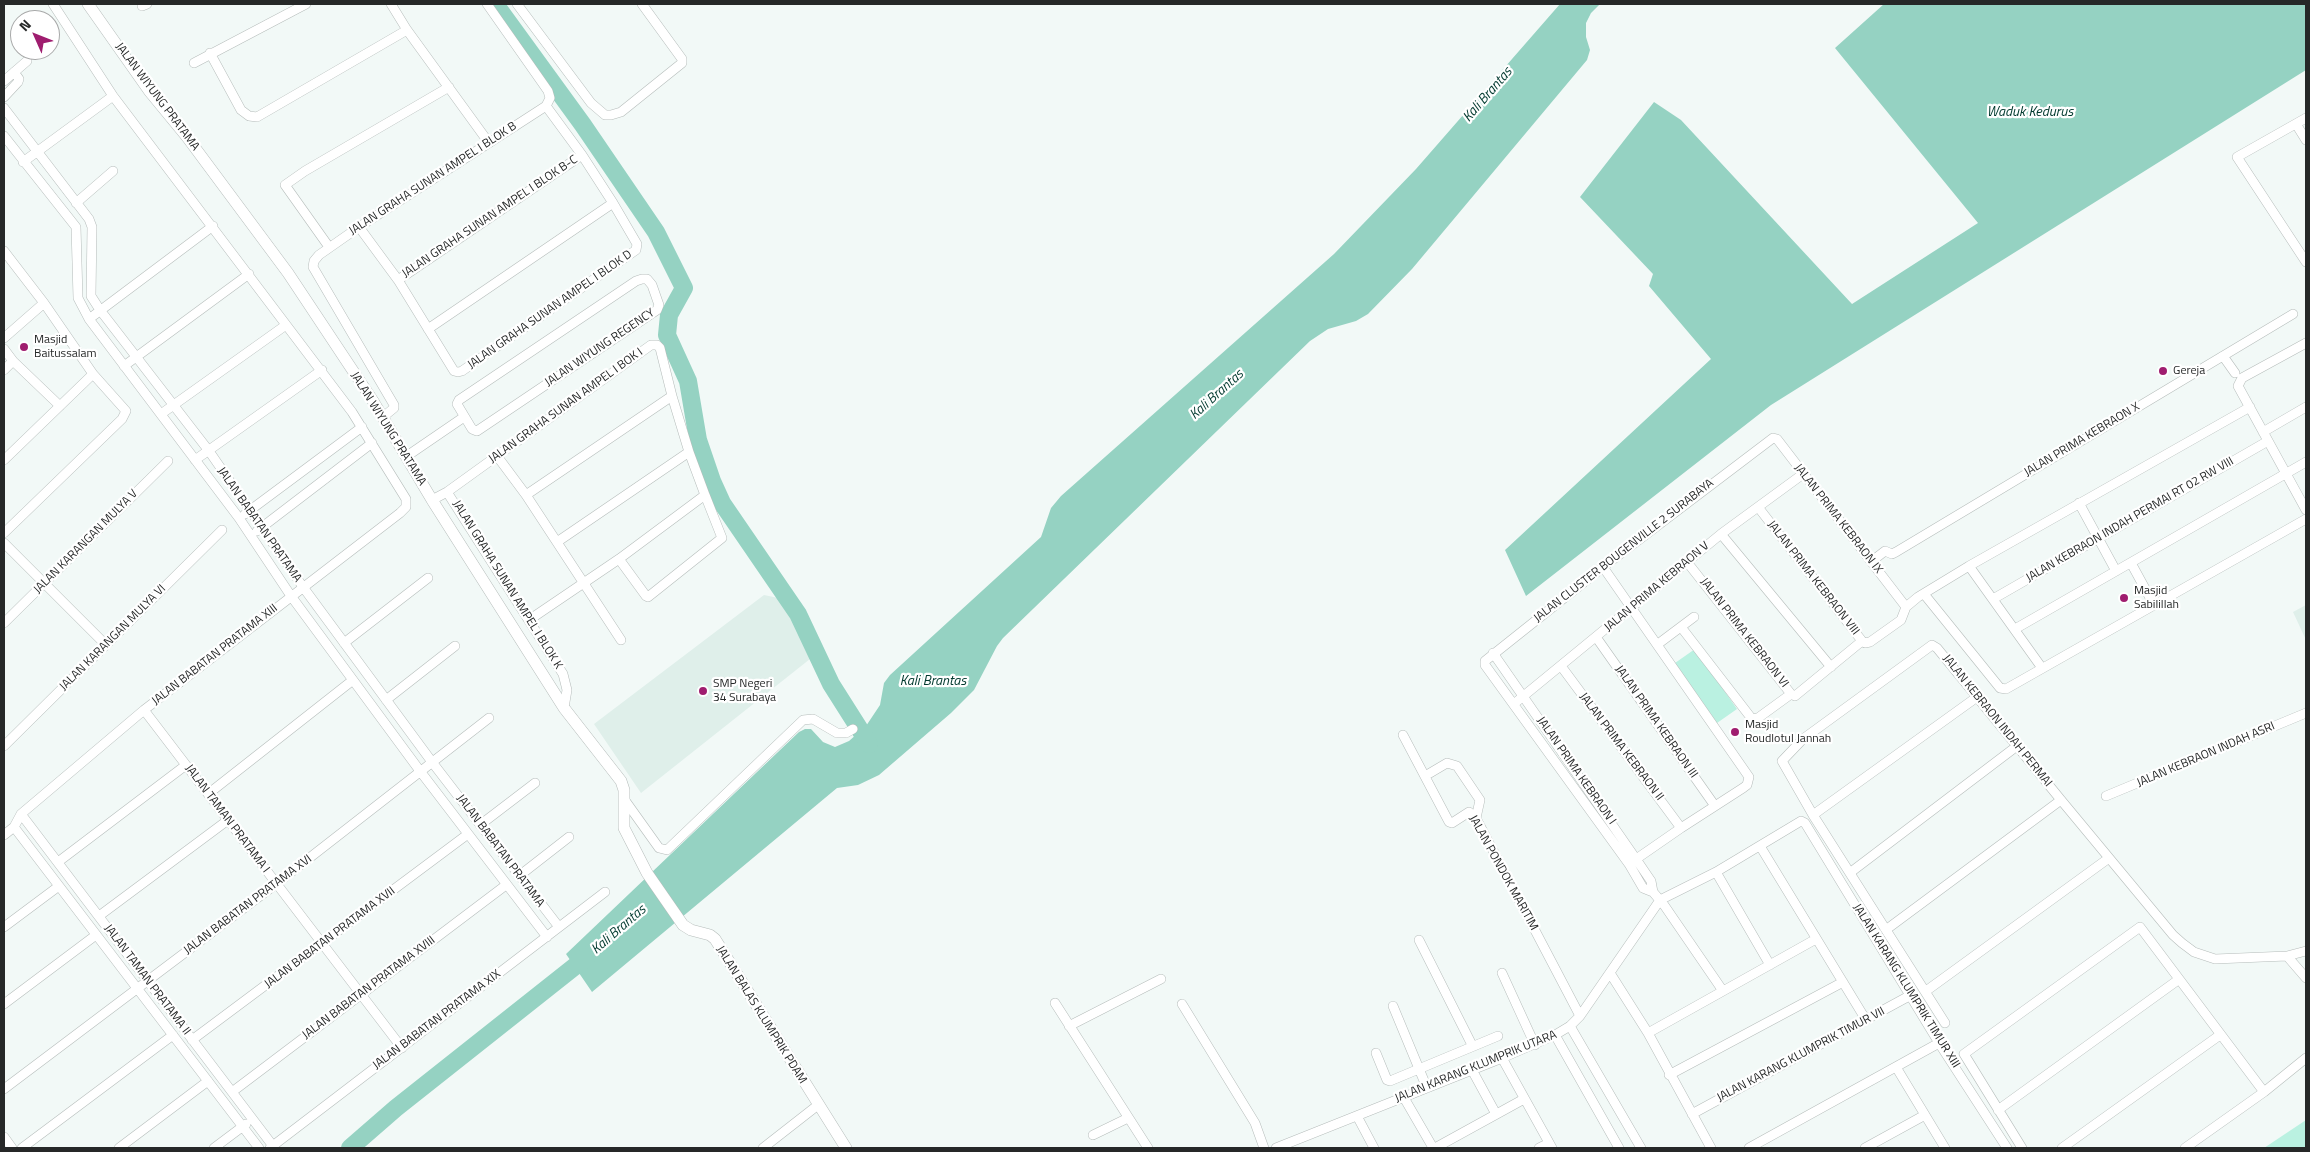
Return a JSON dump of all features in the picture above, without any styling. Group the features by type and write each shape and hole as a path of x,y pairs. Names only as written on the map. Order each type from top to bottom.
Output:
{"street":[{"name":"JALAN WIYUNG PRATAMA","path":"53,4 113,96 322,370 362,427 406,499"},
{"name":"JALAN WIYUNG PRATAMA","path":"88,4 150,92 210,167 288,273 383,417 432,500 564,708 621,781 624,790 624,828 647,873"},
{"path":"194,63 306,4"},
{"path":"391,4 407,30 489,143"},
{"path":"487,4 548,91 550,98 546,106"},
{"path":"517,4 591,103 605,115 611,115 621,112 682,63 682,58 642,4"},
{"path":"210,53 241,110 249,116 257,117 407,30"},
{"path":"4,81 27,61"},
{"path":"4,97 18,82 19,79 14,72"},
{"path":"329,247 285,185 305,170 449,87"},
{"path":"24,162 113,96"},
{"name":"JALAN GRAHA SUNAN AMPEL I BLOK B","path":"383,417 394,408 394,405 313,266 315,259 359,227 546,106"},
{"name":"JALAN GRAHA SUNAN AMPEL I BLOK B-C","path":"398,280 582,155 546,106"},
{"name":"JALAN BABATAN PRATAMA","path":"4,108 92,227 91,296 100,310 209,451 303,587 432,762 559,927"},
{"path":"2306,118 2238,157 2306,262"},
{"path":"2296,124 2306,140"},
{"name":"JALAN BABATAN PRATAMA","path":"4,136 76,227 78,298 89,319 239,518 292,596 420,771 547,937"},
{"path":"359,227 398,280 428,329 613,203 582,155"},
{"path":"76,203 113,172"},
{"name":"JALAN GRAHA SUNAN AMPEL I BLOK D","path":"428,329 454,371 462,372 636,250 637,244 613,203"},
{"path":"89,319 213,226"},
{"path":"4,251 44,303 94,374 126,410 122,419 4,533"},
{"path":"124,366 249,274"},
{"name":"JALAN WIYUNG REGENCY","path":"642,279 650,281 659,305 654,312 477,432 472,430 464,417 457,404 458,400 636,281 642,279"},
{"path":"4,338 44,303"},
{"name":"JALAN PRIMA KEBRAON X","path":"1877,557 1886,550 1892,554 1896,552 2293,314"},
{"path":"161,414 286,325"},
{"path":"2306,343 2242,378 2238,386 2306,510"},
{"name":"JALAN GRAHA SUNAN AMPEL I BOK I","path":"432,500 447,492 651,345 657,345 660,348 672,396"},
{"path":"4,349 13,361 60,406"},
{"path":"2223,356 2235,373"},
{"path":"4,370 13,361"},
{"path":"195,460 322,370"},
{"path":"4,460 94,374"},
{"path":"526,495 672,396 689,452 722,538 648,597 619,559"},
{"path":"1862,641 1865,643 1870,642 1901,620 1915,600 1969,566 2250,407"},
{"path":"2263,432 2306,407"},
{"path":"407,456 464,417"},
{"path":"239,518 362,427"},
{"name":"JALAN PRIMA KEBRAON IX","path":"1768,440 1778,439 1803,474 1915,600"},
{"name":"JALAN CLUSTER BOUGENVILLE 2 SURABAYA","path":"1486,664 1485,661 1493,653 1768,440"},
{"name":"JALAN KEBRAON INDAH PERMAI RT 02 RW VIII","path":"1993,599 2268,441"},
{"path":"251,535 372,443"},
{"path":"557,542 689,452"},
{"path":"497,456 526,495 621,640"},
{"name":"JALAN KARANGAN MULYA V","path":"4,623 168,461"},
{"path":"2015,629 2306,462"},
{"name":"JALAN PRIMA KEBRAON V","path":"1515,703 1721,534 1803,474"},
{"name":"JALAN GRAHA SUNAN AMPEL I BLOK K","path":"447,492 563,674 567,690 564,708"},
{"path":"530,620 619,559 706,495"},
{"name":"JALAN BABATAN PRATAMA XIII","path":"21,814 144,710 400,513 406,507 406,499"},
{"path":"2079,503 2116,571"},
{"name":"JALAN PRIMA KEBRAON VIII","path":"1758,507 1862,641 1795,696 1791,694"},
{"path":"1969,566 2042,668 2306,519"},
{"name":"JALAN KARANGAN MULYA VI","path":"4,746 222,530"},
{"path":"1721,534 1831,667"},
{"path":"4,543 106,645"},
{"name":"JALAN PRIMA KEBRAON VI","path":"1681,628 1752,719 1758,718 1791,694 1687,562"},
{"path":"2131,563 2154,605"},
{"path":"1603,567 1749,777 1743,788 1633,861"},
{"path":"344,643 428,578"},
{"name":"JALAN KEBRAON INDAH PERMAI","path":"1915,600 2000,688 2006,689 2042,668"},
{"path":"1658,644 1694,617"},
{"name":"JALAN PRIMA KEBRAON III","path":"1596,637 1715,806"},
{"name":"JALAN KEBRAON INDAH PERMAI","path":"1945,1022 1782,764 1785,757 1803,740 1932,645 1937,648 1978,697 2173,935 2194,952 2220,959 2287,956 2306,951"},
{"path":"386,700 455,646"},
{"name":"JALAN PRIMA KEBRAON I","path":"1493,653 1524,696 1633,861 1643,888 1653,892 1660,900 1723,991"},
{"name":"JALAN PRIMA KEBRAON I","path":"1486,664 1633,861"},
{"name":"JALAN PRIMA KEBRAON II","path":"1561,666 1681,828"},
{"path":"208,794 353,680"},
{"path":"1813,815 1978,697"},
{"name":"JALAN TAMAN PRATAMA I","path":"144,710 402,1048"},
{"name":"JALAN KEBRAON INDAH ASRI","path":"2106,796 2306,713"},
{"name":"JALAN BABATAN PRATAMA XVI","path":"4,1089 276,884 489,718"},
{"path":"624,799 659,848 667,850 803,720 813,719 837,733 846,733 853,729"},
{"name":"JALAN PONDOK MARITIM","path":"1403,735 1450,823 1469,812 1476,818 1578,1012"},
{"path":"1851,872 2017,746"},
{"path":"1426,776 1447,763 1456,766 1480,800 1476,818"},
{"path":"58,862 186,765"},
{"path":"480,825 535,783"},
{"path":"1887,929 2061,800"},
{"path":"4,835 14,827 21,814"},
{"name":"JALAN TAMAN PRATAMA II","path":"21,814 232,1092 271,1147"},
{"path":"99,916 228,820"},
{"name":"JALAN KARANG KLUMPRIK UTARA","path":"1276,1148 1357,1116 1426,1085 1502,1058 1555,1035 1570,1026 1578,1012 1610,973 1660,900 1716,872 1799,821 1805,823"},
{"name":"JALAN KARANG KLUMPRIK TIMUR XIII","path":"1805,823 1939,1043 2007,1148"},
{"name":"JALAN TAMAN PRATAMA II","path":"14,827 259,1148"},
{"name":"JALAN BABATAN PRATAMA XVII","path":"192,1040 468,834"},
{"path":"518,876 569,837"},
{"path":"1760,846 1866,1020"},
{"path":"1926,991 2109,858"},
{"path":"1716,872 1770,965"},
{"name":"JALAN BALAS KLUMPRIK PDAM","path":"647,873 683,925 710,935 715,939 846,1148"},
{"name":"JALAN BABATAN PRATAMA XVIII","path":"232,1092 506,885"},
{"path":"4,927 59,886"},
{"name":"JALAN BABATAN PRATAMA XIX","path":"271,1147 604,892"},
{"path":"2022,1148 1964,1054 2141,927 2178,980 2264,1092"},
{"path":"4,1004 96,935"},
{"path":"1648,1033 1816,938"},
{"path":"1419,940 1472,1045"},
{"path":"2287,956 2306,978"},
{"path":"1502,973 1534,1044"},
{"path":"1610,973 1648,1033 1710,1148"},
{"path":"1069,1026 1161,979"},
{"path":"1998,1110 2178,980"},
{"path":"1669,1075 1843,982"},
{"name":"JALAN KARANG KLUMPRIK TIMUR VII","path":"1692,1114 1911,995"},
{"path":"1055,1002 1148,1148"},
{"path":"1182,1004 1255,1123 1263,1147"},
{"path":"1393,1006 1426,1085"},
{"path":"1570,1026 1641,1148"},
{"path":"22,1148 173,1035"},
{"path":"1555,1035 1619,1148"},
{"path":"2062,1148 2220,1035"},
{"path":"1376,1053 1388,1081 1420,1070 1472,1045 1498,1036"},
{"path":"1749,1148 1939,1043"},
{"path":"1502,1058 1551,1146 1539,1148"},
{"path":"2185,1148 2264,1092 2305,1059"},
{"path":"1896,1067 1945,1148"},
{"path":"1472,1070 1496,1114"},
{"path":"119,1148 208,1081"},
{"path":"1403,1096 1433,1147 1524,1099"},
{"path":"763,1148 818,1105"},
{"path":"1865,1148 1925,1115"},
{"path":"1357,1116 1374,1148"},
{"path":"1093,1135 1128,1118"},
{"path":"214,1148 252,1119"},
{"path":"4,1137 12,1148"}],"shaded area":[{"name":"SMP Negeri 34 Surabaya","path":"764,595 783,599 794,615 810,659 641,793 594,724"},
{"path":"2306,605 2306,640 2293,612"},
{"path":"1695,649 1737,709 1717,723 1675,663"},
{"path":"2306,1120 2306,1148 2264,1148"}],"water":[{"name":"Kali Brantas","path":"1560,4 1600,4 1591,13 1586,23 1586,37 1590,50 1587,60 1412,269 1368,314 1356,321 1328,329 1310,341 1003,638 974,690 951,713 879,775 858,785 837,788 592,992 566,954 799,732 811,729 823,742 835,747 849,741 866,726 880,705 884,683 890,675 1041,537 1051,508 1061,496 1334,254 1416,169"},
{"name":"Waduk Kedurus","path":"1884,4 2306,4 2306,70 1771,405 1526,596 1505,550 1711,359 1649,286 1653,274 1580,197 1654,102 1681,120 1852,304 1978,223 1835,48"}],"waterway":[{"path":"495,4 583,125 656,232 684,288 669,315 667,335 688,381 698,440 712,481 722,503 798,614 831,684 869,744"},
{"name":"Kali Brantas","path":"350,1148 396,1108 593,952"}],"place":[{"name":"Masjid Baitussalam","path":"24,347"},
{"name":"Gereja","path":"2163,371"},
{"name":"Masjid Sabilillah","path":"2124,598"},
{"name":"SMP Negeri 34 Surabaya","path":"703,691"},
{"name":"Masjid Roudlotul Jannah","path":"1735,732"}]}
